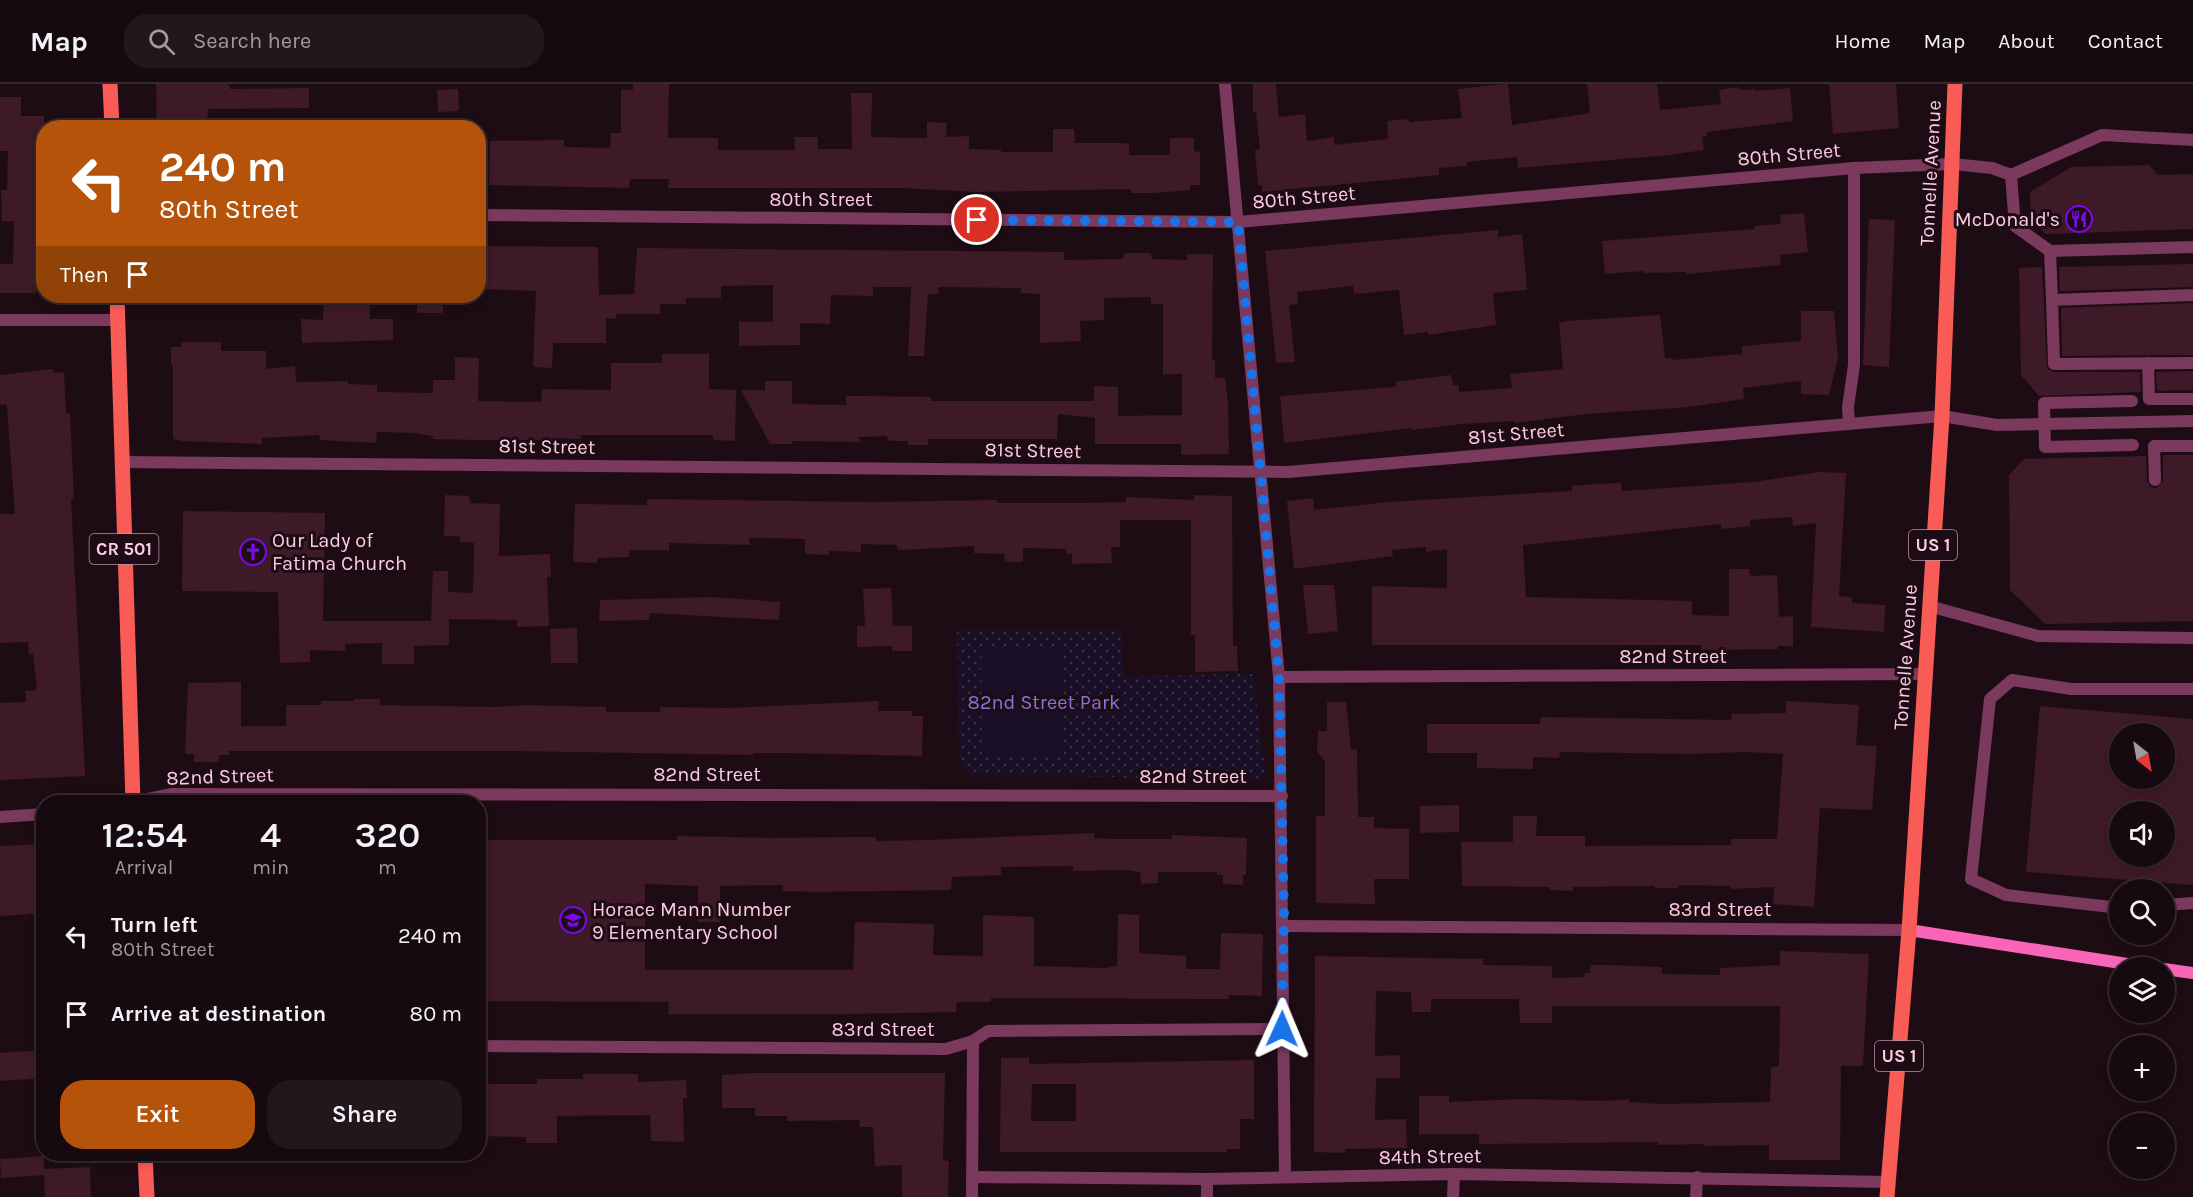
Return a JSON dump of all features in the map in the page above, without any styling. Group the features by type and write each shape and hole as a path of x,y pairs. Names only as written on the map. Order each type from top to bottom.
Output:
{"main road":[{"path":"110,84 112,120"},
{"name":"Tonnelle Avenue","path":"1887,1189 1910,930 1924,674 1942,416 1955,84"},
{"name":"CR 501","path":"117,303 133,795"},
{"path":"145,1161 147,1197"}],"street":[{"path":"1225,84 1279,677 1284,926 1282,1029 1285,1178"},
{"path":"2193,140 2102,135 2011,176 2015,225 2050,251 2193,247"},
{"name":"80th Street","path":"486,216 1238,222 1854,168 1952,164 1992,168 2011,176"},
{"path":"1849,424 1848,407 1854,364 1854,168"},
{"path":"2050,251 2054,364 2193,363"},
{"path":"2052,300 2193,295"},
{"path":"0,320 117,320"},
{"path":"2148,363 2149,399 2193,399"},
{"path":"2132,401 2044,403 2044,424 2045,447 2133,445"},
{"name":"81st Street","path":"121,462 1288,472 1942,416 1997,425 2193,421"},
{"path":"2156,480 2154,446 2193,446"},
{"path":"1929,606 2038,636 2193,638"},
{"name":"82nd Street","path":"1279,677 1924,674"},
{"path":"2109,907 2006,895 1971,879 1990,699 2012,680 2071,689 2193,690"},
{"name":"82nd Street","path":"167,795 1282,796"},
{"path":"0,817 36,815"},
{"path":"2175,904 2193,903"},
{"name":"83rd Street","path":"1284,926 1910,930 2109,961"},
{"path":"2175,971 2193,973"},
{"name":"83rd Street","path":"486,1046 946,1049 974,1041 988,1031 1282,1029"},
{"path":"972,1197 974,1041"},
{"path":"1453,1197 1454,1174"},
{"name":"84th Street","path":"973,1177 1207,1179 1454,1174 1697,1177 1887,1189"},
{"path":"1696,1197 1697,1177"},
{"path":"1207,1179 1207,1197"}],"green space":[{"name":"82nd Street Park","path":"957,629 1122,630 1123,676 1253,674 1265,772 1256,780 970,774 964,768 959,754"},
{"path":"1063,647 1064,756 982,757 981,648"}],"building":[{"path":"156,84 226,84 230,86 230,89 309,88 309,108 208,109 207,120 157,120"},
{"path":"633,84 669,84 668,138 718,138 718,150 795,150 794,137 818,137 818,149 852,149 851,93 872,93 871,137 927,138 927,122 947,123 946,137 969,136 969,149 1001,150 1001,152 1053,152 1053,129 1074,129 1075,143 1129,144 1129,155 1170,155 1170,138 1194,138 1194,151 1200,152 1200,185 1190,185 1190,190 1131,193 1131,189 975,192 903,188 668,188 669,179 630,179 629,188 489,185 490,141 564,140 564,147 610,148 611,133 621,133 621,90 633,90"},
{"path":"1253,84 1276,84 1279,117 1305,114 1307,141 1334,137 1334,145 1388,139 1387,121 1409,119 1409,122 1462,118 1458,89 1505,84 1508,84 1512,125 1590,113 1587,84 1657,84 1660,110 1721,104 1719,90 1739,87 1740,90 1755,89 1755,91 1790,88 1793,121 1707,132 1707,136 1702,137 1704,150 1669,155 1518,168 1517,157 1466,162 1467,166 1439,168 1439,175 1262,192 1262,185 1258,185 1255,150 1260,149 1256,112 1253,112"},
{"path":"1829,84 1896,84 1899,128 1833,134"},
{"path":"458,89 459,111 438,112 437,90"},
{"path":"0,97 21,97 21,116 44,116 44,120 36,120 36,293 0,293 0,264 13,264 14,221 2,221 1,190 7,190 8,151 0,151"},
{"path":"2149,165 2158,175 2193,174 2193,229 2046,234 2031,220 2030,192 2071,167"},
{"path":"1804,213 1808,252 1780,255 1781,265 1687,274 1686,272 1645,273 1644,271 1605,274 1602,241 1755,229 1755,226 1781,224 1780,215"},
{"path":"1869,219 1895,220 1889,367 1863,365"},
{"path":"1498,230 1498,237 1522,234 1527,290 1493,293 1496,325 1428,335 1428,332 1404,335 1399,290 1354,294 1353,286 1297,292 1298,304 1289,305 1295,362 1276,363 1265,251"},
{"path":"486,246 598,247 599,295 634,294 637,248 1064,252 1064,260 1123,259 1124,253 1151,253 1152,259 1187,260 1187,254 1213,254 1212,360 1215,360 1215,378 1225,378 1229,454 1181,455 1181,444 1095,444 1095,418 1058,414 1057,439 928,439 928,445 908,445 908,441 890,441 886,436 859,437 860,442 792,441 792,444 770,444 741,390 765,390 765,381 792,381 792,404 846,405 846,396 931,397 931,401 1094,401 1094,386 1118,387 1118,416 1182,415 1182,374 1163,374 1163,304 1151,304 1151,297 1104,298 1104,320 1080,321 1081,341 1040,343 1040,294 1021,293 1021,288 939,287 938,294 928,294 924,356 908,356 911,287 873,287 873,296 831,295 830,324 800,323 800,345 739,346 739,322 773,322 773,285 721,286 721,298 686,298 686,304 660,304 660,314 616,314 616,319 606,318 606,343 553,343 552,368 533,367 536,291 486,289"},
{"path":"2193,264 2193,287 2060,291 2059,267"},
{"path":"2042,267 2047,369 2054,372 2140,372 2141,392 2039,396 2021,375 2019,268"},
{"path":"324,303 370,303 370,319 393,319 393,340 302,343 301,319 323,320"},
{"path":"417,303 443,303 443,313 417,313"},
{"path":"2193,303 2193,355 2062,356 2061,308"},
{"path":"1801,311 1834,311 1838,358 1829,395 1801,394 1801,381 1743,388 1744,399 1689,407 1586,414 1515,423 1514,421 1412,430 1412,428 1284,443 1280,396 1396,387 1395,382 1451,375 1453,385 1459,385 1459,392 1512,388 1510,374 1563,369 1559,323 1660,315 1665,358 1673,360 1742,354 1742,346 1801,341"},
{"path":"181,342 221,342 221,351 266,351 266,369 295,366 296,382 348,381 348,384 377,385 377,392 433,393 433,380 455,380 455,357 479,358 478,401 541,402 542,389 611,390 611,363 662,363 662,354 709,354 709,389 736,390 735,441 713,440 713,435 581,435 581,439 554,438 554,440 433,439 433,436 415,433 377,432 376,443 320,440 319,435 262,438 262,444 182,441 173,439 173,365 171,365 171,347 181,347"},
{"path":"53,369 53,373 64,372 66,414 70,413 74,499 71,499 85,776 0,780 0,703 26,702 25,691 37,690 33,654 29,654 28,642 0,643 0,514 15,514 7,408 6,404 0,405 0,375"},
{"path":"2193,371 2193,390 2157,391 2156,372"},
{"path":"2163,455 2193,455 2193,621 2045,624 2010,590 2009,475 2024,459 2146,456 2147,481 2151,487 2156,488 2163,480"},
{"path":"1819,472 1846,473 1839,596 1852,597 1852,603 1885,605 1884,632 1811,627 1816,523 1793,526 1792,517 1750,520 1750,526 1721,529 1721,524 1523,545 1526,597 1692,601 1692,615 1729,616 1729,569 1749,569 1750,576 1777,575 1779,617 1793,616 1793,646 1778,646 1778,649 1701,650 1701,645 1372,645 1372,586 1447,588 1447,549 1426,552 1426,547 1392,550 1393,556 1294,569 1287,501 1313,498 1314,510 1388,502 1572,491 1572,486 1596,484 1621,483 1622,491 1753,482"},
{"path":"445,495 469,496 470,503 500,504 499,556 550,554 551,577 547,577 549,626 517,627 517,620 449,619 449,645 414,646 414,664 382,664 382,643 345,644 345,651 310,650 310,662 280,663 278,592 182,591 183,511 325,513 323,621 431,621 433,571 448,571 448,592 473,593 474,543 460,542 460,536 444,536"},
{"path":"1194,495 1232,496 1233,646 1237,646 1238,671 1195,672 1195,635 1191,635 1191,520 1120,520 1120,547 1111,547 1112,563 1072,564 1072,553 1066,554 1066,549 1023,548 1023,562 1005,562 1004,554 974,553 974,546 902,550 897,549 897,545 861,544 861,552 829,551 829,555 805,554 805,539 764,538 749,538 750,545 669,543 669,550 629,550 629,557 597,558 597,563 573,562 575,504 647,505 647,499 871,502 997,500 997,503 1089,503 1126,502 1126,497 1194,500"},
{"path":"1303,585 1334,585 1338,631 1308,634"},
{"path":"891,588 893,626 912,626 912,651 892,651 892,646 857,647 857,626 865,626 863,589"},
{"path":"711,597 780,602 779,620 650,613 649,620 599,621 600,600"},
{"path":"577,628 578,663 551,663 550,629"},
{"path":"241,682 241,726 286,726 286,705 321,705 321,701 354,701 354,699 380,699 380,705 606,707 606,712 660,712 660,707 728,708 879,701 878,711 912,711 912,716 923,716 922,756 516,751 229,751 229,755 219,755 219,762 194,762 194,754 185,754 188,683"},
{"path":"1786,701 1859,705 1856,745 1877,746 1872,810 1820,808 1814,907 1773,904 1774,887 1731,889 1731,886 1678,885 1678,888 1573,887 1573,891 1550,890 1550,887 1462,886 1461,842 1513,842 1513,816 1537,816 1536,836 1585,836 1585,846 1731,845 1731,839 1777,839 1783,754 1560,752 1559,758 1533,757 1533,769 1477,768 1477,753 1427,753 1427,724 1540,724 1541,717 1731,720 1732,714 1786,713"},
{"path":"1327,702 1346,702 1351,750 1357,749 1358,817 1374,817 1374,828 1409,829 1409,879 1374,879 1375,904 1316,903 1316,816 1325,816 1325,762 1317,751 1318,731 1327,731"},
{"path":"2040,706 2193,719 2193,885 2175,884 2175,879 2116,879 2026,872"},
{"path":"1459,805 1459,832 1420,833 1420,806"},
{"path":"1094,833 1094,838 1109,839 1172,839 1172,835 1247,838 1246,875 1243,875 1243,885 1223,884 1223,875 1217,875 1217,872 1158,872 1158,883 1141,884 1140,872 1128,870 1073,871 1073,866 1001,867 1001,875 952,877 951,890 814,892 783,891 783,885 720,886 720,922 698,922 698,886 645,884 645,970 853,970 855,922 934,924 933,955 983,956 983,915 1034,917 1034,966 1105,968 1117,966 1118,914 1139,915 1139,953 1186,956 1186,969 1220,969 1221,933 1263,934 1262,996 1229,995 1229,999 991,998 991,1002 957,1002 956,1012 848,1014 668,1014 669,1002 486,1001 486,840 677,840 677,836 876,837 876,841"},
{"path":"36,844 36,914 0,916 0,846"},
{"path":"1780,951 1869,954 1863,1066 1841,1066 1840,1160 1769,1160 1769,1145 1658,1145 1658,1142 1479,1144 1479,1134 1419,1134 1419,1096 1449,1096 1449,1102 1629,1099 1629,1102 1660,1104 1770,1102 1771,1067 1779,1066 1780,1006 1552,1006 1552,1023 1520,1023 1519,999 1431,999 1431,1012 1412,1012 1411,992 1376,991 1375,1056 1400,1055 1400,1078 1376,1078 1375,1120 1406,1119 1407,1148 1345,1149 1345,1153 1314,1152 1315,956 1483,959 1483,965 1552,966 1552,978 1584,977 1585,973 1590,973 1591,965 1662,967 1662,974 1720,975 1720,968 1780,965"},
{"path":"36,1051 36,1079 0,1081 0,1053"},
{"path":"1001,1058 1029,1058 1029,1064 1254,1060 1254,1119 1240,1119 1240,1149 1227,1149 1227,1152 1000,1152","holes":["1032,1084 1076,1084 1076,1121 1031,1121"]},
{"path":"945,1073 943,1160 949,1161 948,1197 902,1197 902,1165 875,1166 873,1127 860,1127 859,1120 787,1121 787,1116 755,1116 755,1108 722,1108 722,1075"},
{"path":"583,1074 638,1074 638,1082 686,1080 687,1098 683,1098 684,1142 651,1141 650,1115 557,1116 557,1143 526,1143 526,1137 486,1136 486,1084 537,1084 537,1079 583,1079"},
{"path":"36,1157 36,1161 44,1161 44,1169 90,1167 91,1197 45,1197 44,1173 44,1175 1,1178 0,1159"}],"place":[{"name":"McDonald's","path":"2079,219"},
{"name":"Our Lady of Fatima Church","path":"253,552"},
{"name":"Horace Mann Number 9 Elementary School","path":"573,920"}],"route":[{"path":"977,220 1238,222 1279,677 1284,914 1282,1029"}]}
